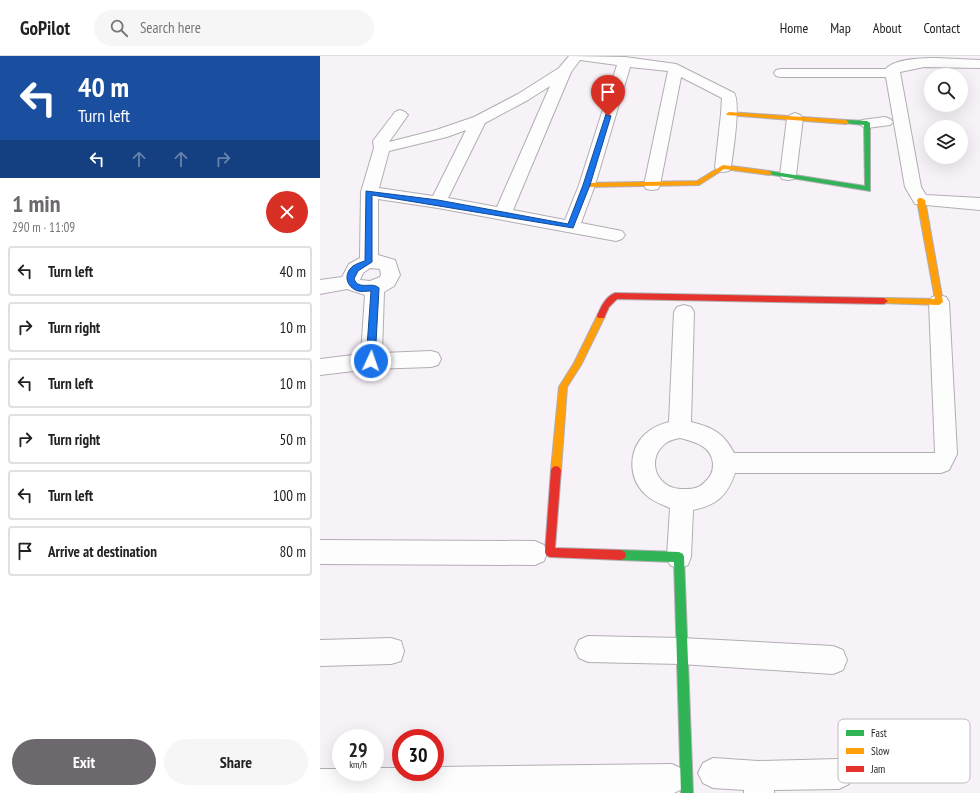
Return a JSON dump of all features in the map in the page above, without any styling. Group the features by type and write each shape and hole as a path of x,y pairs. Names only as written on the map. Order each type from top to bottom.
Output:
{"street":[{"path":"503,214 564,71 576,56"},
{"path":"580,56 676,68 729,96 730,114 723,167"},
{"path":"571,227 586,185 625,61"},
{"path":"726,463 941,463 946,454 939,302 921,200 913,187 892,73 893,68 921,63 980,64"},
{"path":"781,73 819,67 892,73"},
{"path":"652,185 676,68"},
{"path":"382,148 441,134 479,120 523,97 564,71"},
{"path":"730,114 867,123 885,122"},
{"path":"368,262 369,192 382,148 381,141 400,115"},
{"path":"788,175 795,118"},
{"path":"438,202 479,120"},
{"path":"586,185 699,184 723,167 788,175 868,189 867,123"},
{"path":"369,192 438,202 616,235"},
{"path":"921,200 980,204"},
{"path":"368,262 383,262 391,270 391,275 388,280 375,288 360,288 356,287 351,282 352,274 355,269 368,262"},
{"path":"320,287 351,282"},
{"path":"371,361 375,288"},
{"path":"679,557 550,552 563,387 577,365 606,305 615,296 939,302"},
{"path":"680,429 684,312"},
{"path":"320,367 371,361 431,359"},
{"path":"680,429 693,430 705,434 715,442 722,452 726,463 724,475 719,486 709,494 696,499 682,500 668,497 656,490 647,480 643,469 644,457 648,446 656,438 667,432 680,429"},
{"path":"320,784 679,786 681,651 679,557 682,500"},
{"path":"320,552 535,553"},
{"path":"588,649 681,651 833,660"},
{"path":"320,653 391,652"},
{"path":"713,774 758,784 838,774"}],"traffic: fast":[{"path":"769,173 868,189 867,123 846,122"},
{"path":"621,555 679,557 687,793"}],"traffic: slow":[{"path":"729,114 846,122"},
{"path":"587,185 699,183 723,167 769,173"},
{"path":"884,301 939,302 921,200"},
{"path":"556,470 563,387 577,365 601,316"}],"traffic: jam":[{"path":"601,316 606,305 615,296 884,301"},
{"path":"556,470 550,552 621,555"}],"route":[{"path":"371,361 375,288 367,289 356,287 350,279 355,269 361,264 368,262 369,192 438,202 571,227 608,116"}]}
